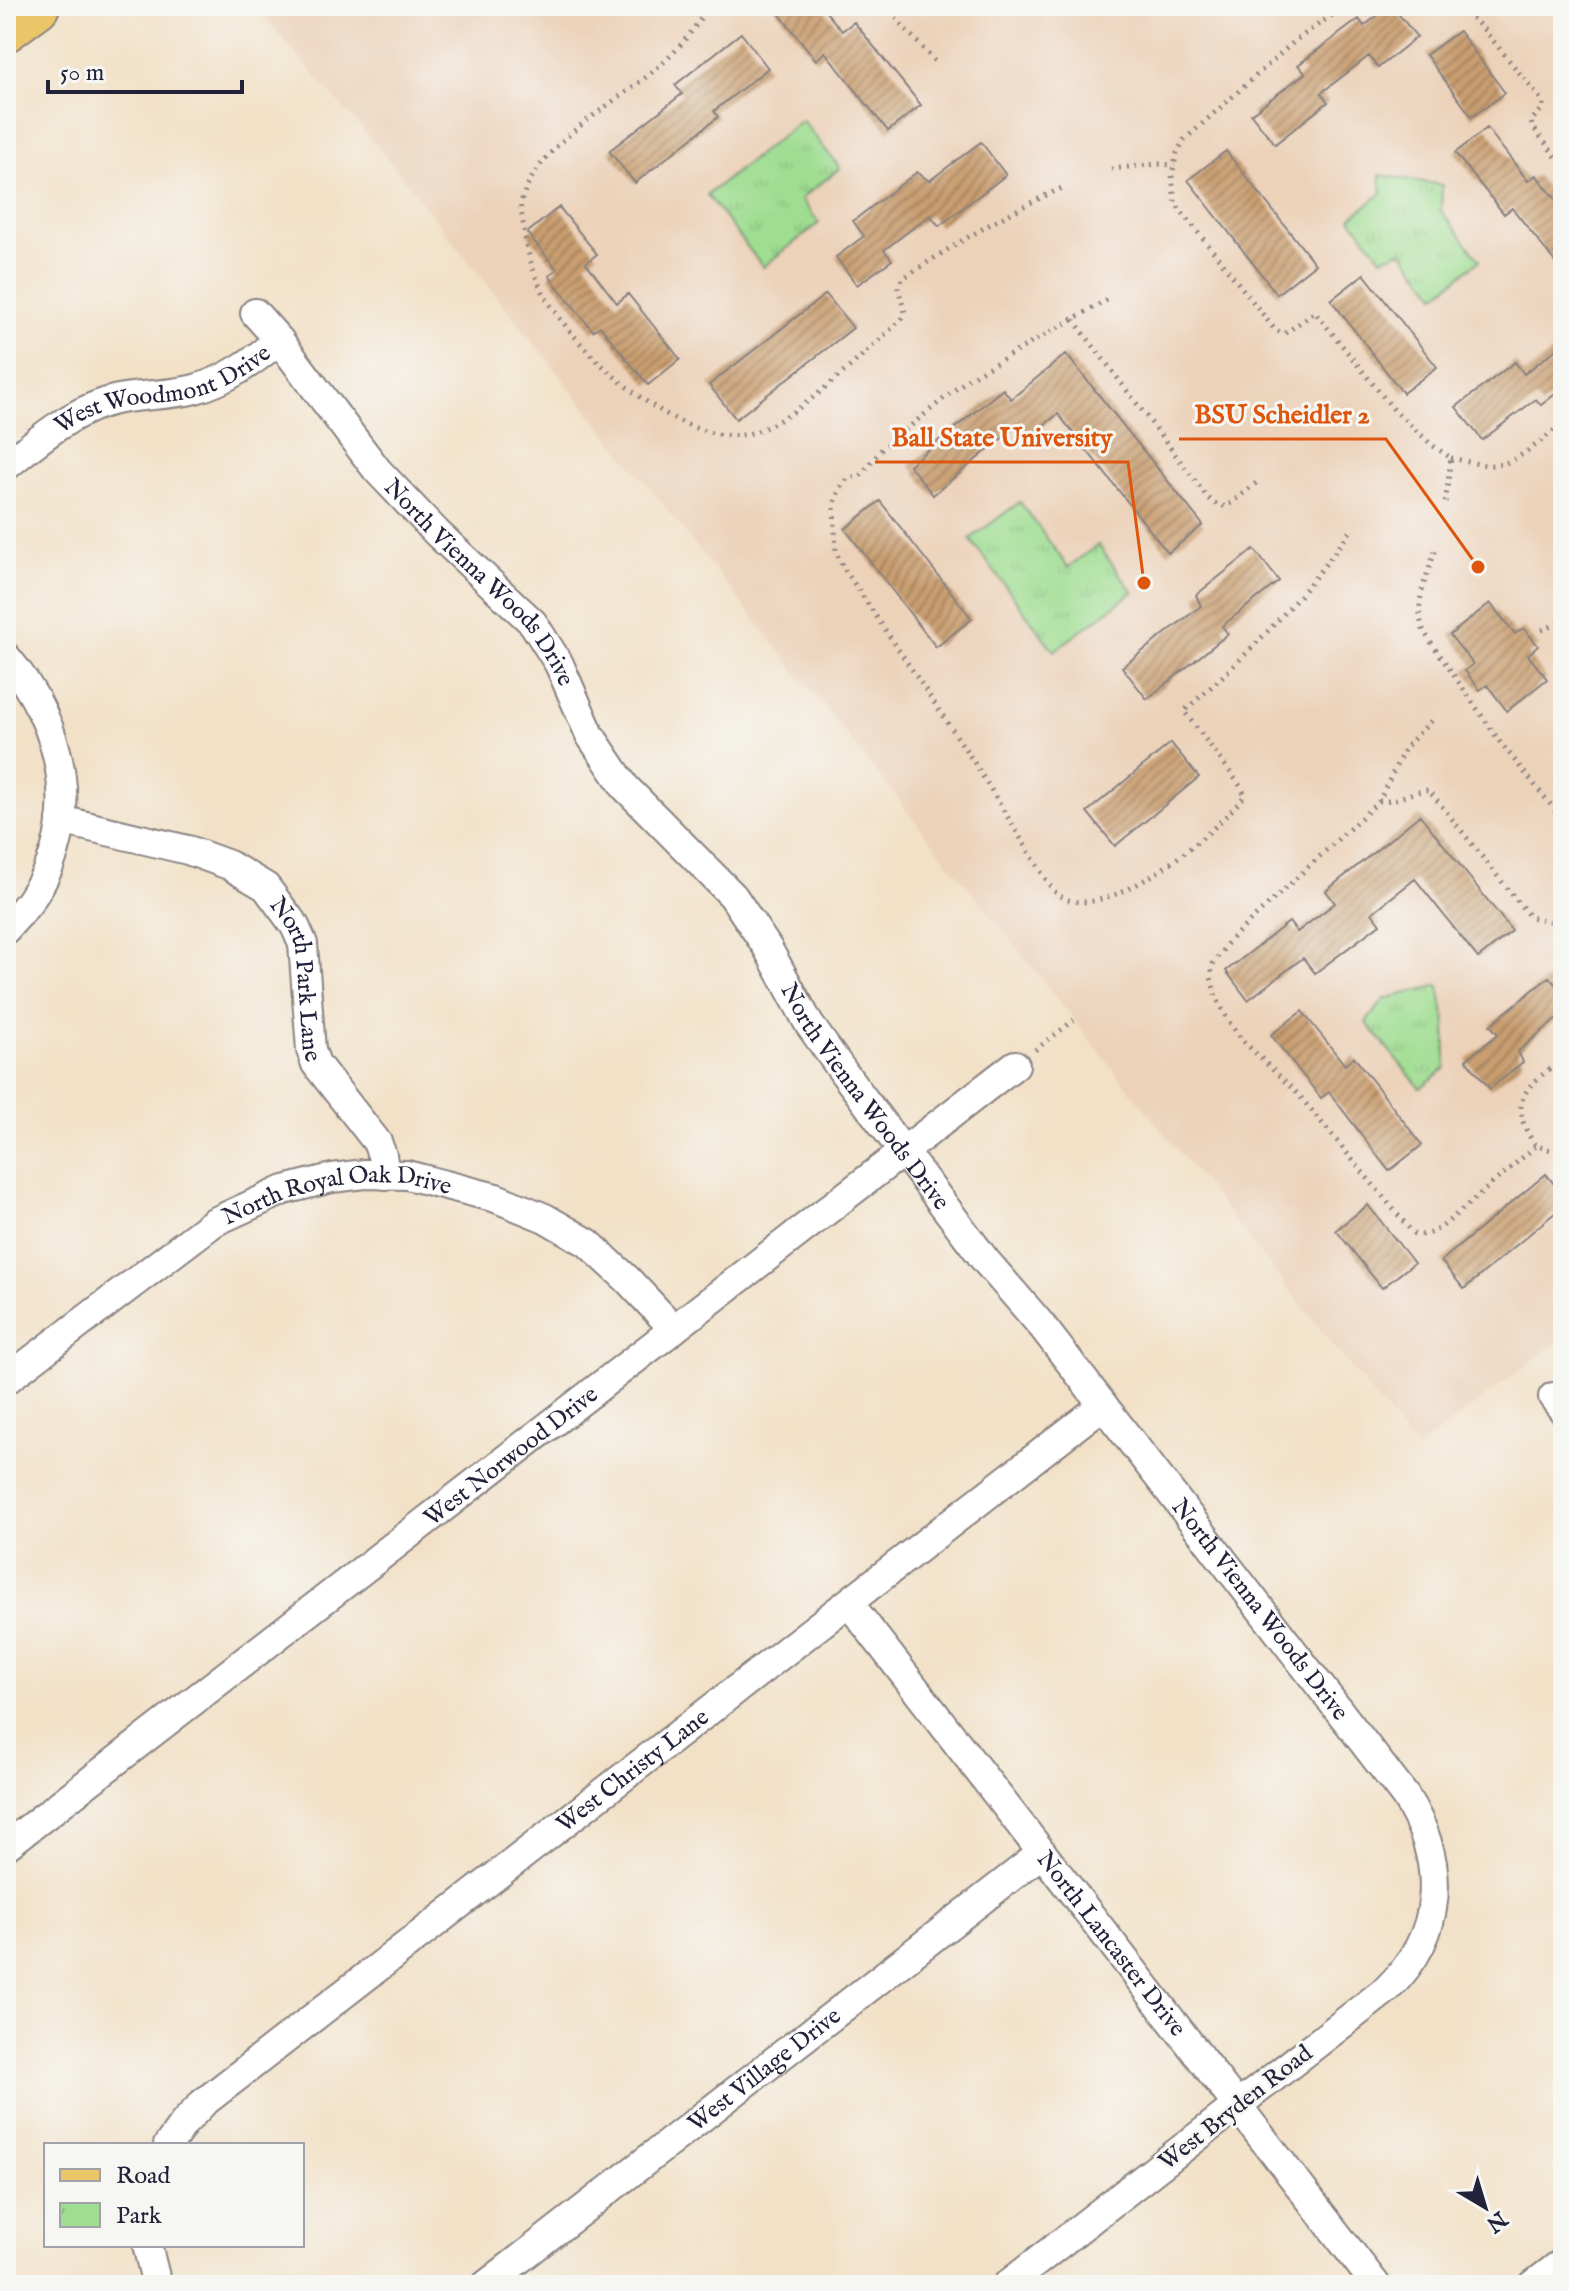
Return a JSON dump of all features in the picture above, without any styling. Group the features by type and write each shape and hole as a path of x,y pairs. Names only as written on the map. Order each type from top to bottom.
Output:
{"main road":[{"path":"6,29 37,6"}],"street":[{"name":"North Vienna Woods Drive","path":"255,313 377,470 437,533 533,623 559,664 590,735 625,787 733,896 767,947 809,1024 903,1152 985,1260 1042,1326 1405,1796 1418,1816 1428,1841 1434,1870 1432,1906"},
{"name":"West Woodmont Drive","path":"6,466 53,429 86,410 124,397 192,390 240,371 279,340"},
{"path":"6,657 29,685 52,731 64,800 57,843 47,870 33,896 6,929"},
{"name":"North Park Lane","path":"61,820 188,850 229,865 266,887 295,926 303,944 311,1050 316,1064 377,1142 385,1175"},
{"name":"West Norwood Drive","path":"6,1846 1015,1065"},
{"name":"North Royal Oak Drive","path":"6,1380 214,1222 284,1190 332,1178 365,1174 407,1175 496,1198 567,1230 588,1243 627,1279 674,1329"},
{"name":"West Christy Lane","path":"169,2143 203,2103 1103,1405"},
{"name":"North Lancaster Drive","path":"849,1603 1376,2285"},
{"name":"West Village Drive","path":"486,2285 1042,1853"},
{"name":"West Bryden Road","path":"1007,2285 1405,1972 1419,1950 1432,1906"},
{"path":"148,2247 157,2285"},
{"path":"1533,2285 1563,2262"}],"path":[{"path":"710,6 665,61 609,103 542,163 521,202 526,251 545,296 568,331 598,362 664,413 723,435 745,434 789,414 865,354 902,319 905,312 898,288 902,279 958,242 1025,204 1062,188"},
{"path":"885,6 937,64"},
{"path":"1345,6 1296,40 1184,140 1175,165 1172,188 1175,203 1275,330 1284,334 1311,313 1318,314 1394,410 1451,458 1500,465 1515,459 1563,423"},
{"path":"1461,6 1543,102 1543,108 1531,121 1532,126 1563,166"},
{"path":"1111,169 1175,165"},
{"path":"1107,300 1021,346 968,379 882,449 861,475 847,479 834,505 836,552 843,567 966,750 1057,895 1069,901 1089,900 1113,895 1143,883 1200,839 1238,804 1245,795 1239,784 1184,711 1262,639 1322,570 1352,529"},
{"path":"1073,319 1214,503 1226,507 1260,480"},
{"path":"1445,505 1451,458"},
{"path":"1435,551 1419,605 1418,616 1424,632 1500,742 1563,820"},
{"path":"1542,630 1563,622"},
{"path":"1431,721 1405,748 1379,801 1229,941 1213,964 1211,977 1216,997 1242,1040 1298,1094 1413,1233 1429,1235 1444,1225 1536,1146"},
{"path":"1379,801 1429,790 1530,917 1563,920"},
{"path":"1015,1065 1074,1020"},
{"path":"1563,1060 1543,1073 1524,1093 1521,1105 1523,1124 1536,1146 1563,1153"}],"shaded area":[{"path":"254,6 1563,6 1563,1338 1416,1449 377,146"}],"green space":[{"path":"802,120 840,168 801,199 819,223 763,267 707,195"},
{"path":"1380,175 1442,185 1441,211 1480,260 1436,295 1402,251 1381,258 1351,218 1382,193"},
{"path":"1020,502 1068,567 1098,545 1133,592 1054,651 970,539"},
{"path":"1439,985 1446,1025 1446,1068 1420,1088 1366,1022 1385,999"}],"building":[{"path":"773,6 821,6 842,31 854,22 921,105 888,131 825,52 816,60"},
{"path":"1390,6 1417,37 1378,68 1369,56 1321,93 1328,102 1275,144 1251,114 1305,73 1298,65 1359,19 1364,26"},
{"path":"1459,31 1505,93 1472,117 1426,55"},
{"path":"741,33 768,68 714,111 718,117 635,183 609,151 682,94 675,85"},
{"path":"1487,128 1528,181 1536,175 1563,208 1563,272 1512,208 1504,214 1455,153"},
{"path":"981,142 1006,175 939,226 930,215 884,250 892,260 857,285 836,257 864,236 853,221 917,172 929,181"},
{"path":"1226,151 1315,264 1277,294 1188,180"},
{"path":"559,207 597,254 586,263 617,303 628,294 680,359 648,385 600,326 593,331 549,276 557,269 527,233"},
{"path":"1364,274 1437,367 1403,393 1331,300"},
{"path":"826,294 853,328 736,419 709,385"},
{"path":"1563,344 1563,388 1541,405 1536,399 1482,440 1456,407 1515,362 1524,374"},
{"path":"1066,354 1203,525 1168,553 1058,414 1028,438 1018,425 933,495 909,465 1003,389 1011,399"},
{"path":"880,501 972,619 936,647 845,529"},
{"path":"1254,549 1279,581 1222,626 1228,634 1147,699 1122,667 1201,606 1196,595"},
{"path":"1490,603 1515,634 1524,628 1538,646 1528,655 1547,679 1507,711 1487,685 1480,690 1465,671 1473,664 1450,635"},
{"path":"1171,743 1199,777 1115,846 1087,812"},
{"path":"1420,815 1512,931 1478,958 1415,879 1372,913 1380,924 1315,973 1303,958 1248,1000 1226,971 1289,922 1297,932 1335,903 1326,891"},
{"path":"1549,977 1563,993 1563,1014 1518,1051 1523,1062 1490,1089 1466,1060 1498,1034 1490,1025"},
{"path":"1302,1011 1345,1065 1354,1057 1422,1145 1389,1171 1329,1092 1321,1098 1271,1035"},
{"path":"1546,1174 1563,1195 1563,1206 1464,1289 1441,1261"},
{"path":"1368,1205 1414,1263 1382,1288 1336,1230"}],"place":[{"name":"BSU Scheidler 2","path":"1478,567"},
{"name":"Ball State University","path":"1144,583"}]}
